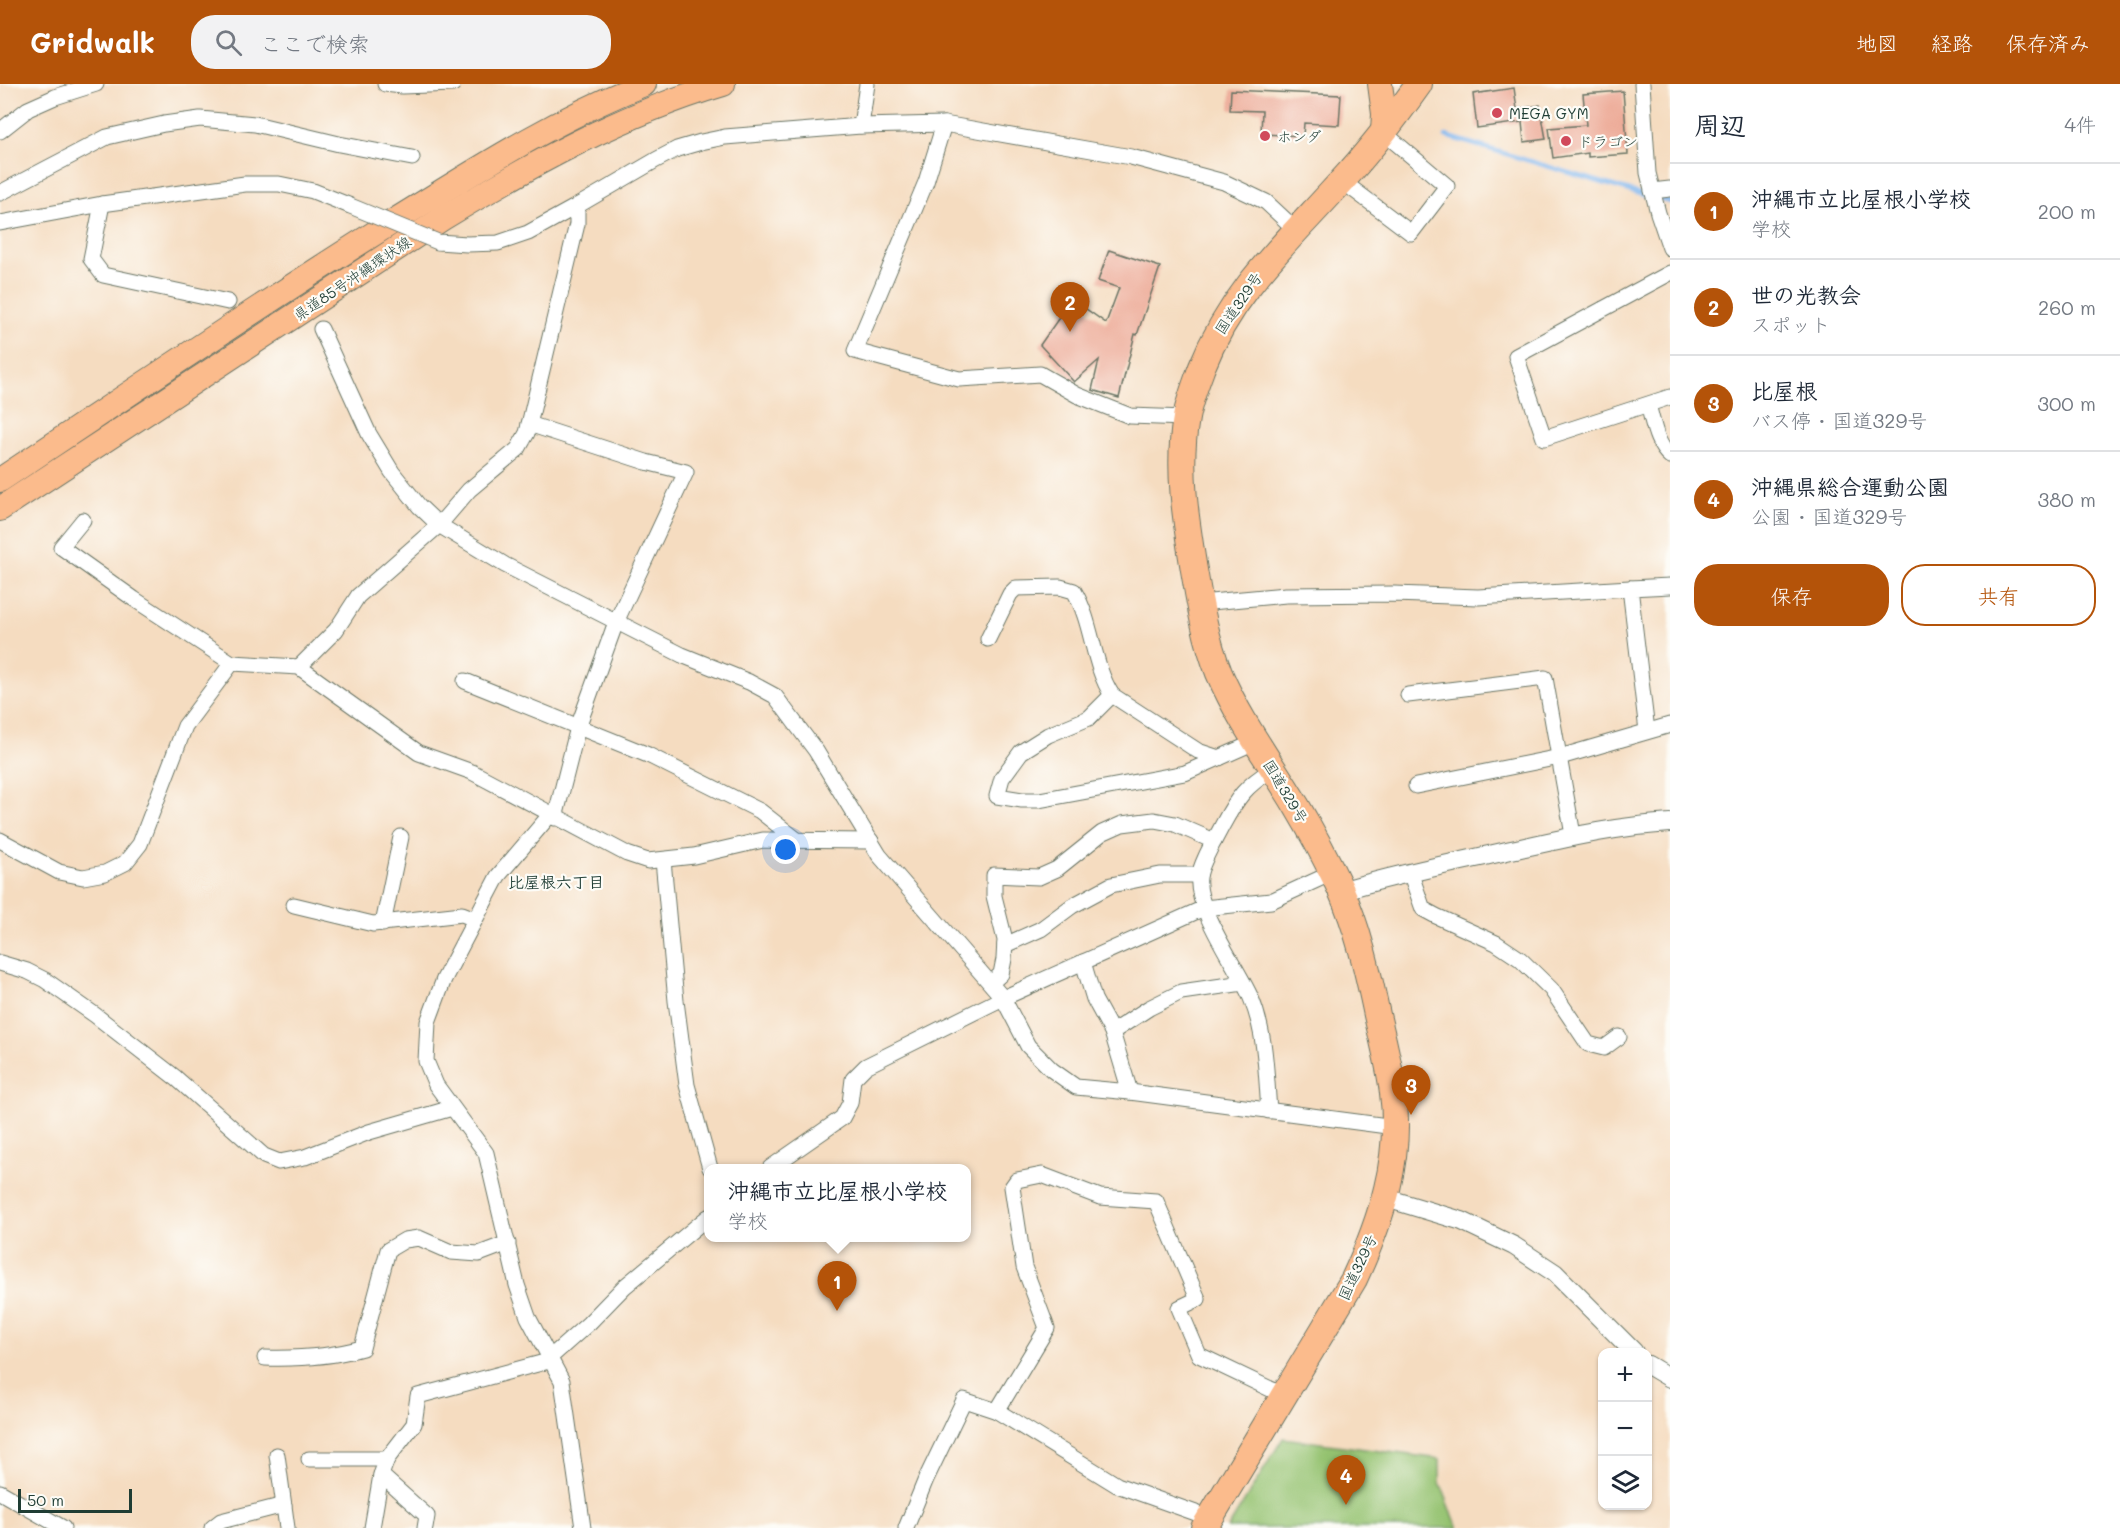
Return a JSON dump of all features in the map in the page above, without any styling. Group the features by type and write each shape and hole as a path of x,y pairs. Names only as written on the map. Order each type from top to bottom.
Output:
{"highway":[{"name":"国道329号","path":"1207,1523 1354,1279 1386,1198 1395,1127 1394,1095 1370,979 1358,937 1337,882 1296,806 1255,741 1220,675 1207,639 1184,501 1183,453 1186,418 1202,369 1222,324 1252,279 1342,181 1419,84"}],"main road":[{"name":"県道85号沖縄環状線","path":"0,480 342,254 456,183 513,148 580,112 644,84"},
{"name":"県道85号沖縄環状線","path":"0,509 433,224 506,179 586,137 662,104 723,84"},
{"path":"1380,84 1384,114 1383,132"}],"street":[{"path":"0,131 27,109 96,84"},
{"path":"385,84 402,86 453,84"},
{"path":"861,126 867,84"},
{"path":"1642,84 1648,173 1670,248"},
{"path":"0,193 106,137 200,119 255,124 412,158"},
{"path":"944,124 926,182 855,351 959,379 1040,374 1077,395 1130,416 1186,418"},
{"path":"0,223 102,204 245,184 279,184 313,191 438,242 498,243 528,233 677,149 701,142 725,137 861,126 944,124 1131,157 1224,183 1266,202 1296,230"},
{"path":"1342,181 1411,233 1447,186 1383,132"},
{"path":"1652,191 1670,189"},
{"path":"102,204 91,260 103,275 228,302"},
{"path":"299,667 336,630 358,596 439,525 469,490 518,449 527,433 577,224 577,207"},
{"path":"1670,273 1516,356 1544,438 1670,397"},
{"path":"321,329 369,434 392,472 418,506 439,525 505,565 682,655 749,682 775,696 816,751 879,855 991,983 1003,998 1028,1046 1053,1070 1076,1087 1395,1127"},
{"path":"1648,405 1659,441 1670,456"},
{"path":"529,424 646,462 687,472 616,621 578,727 553,816 498,876 444,979 428,1022 426,1061 436,1085 486,1153 517,1285 528,1317 562,1381 583,1528"},
{"path":"82,520 61,547 134,599 232,663 299,667 419,753 472,772 627,854 648,861 694,856 763,840 871,841"},
{"path":"1200,603 1287,595 1394,594 1478,597 1670,586"},
{"path":"988,639 1010,594 1016,588 1060,587 1074,591 1083,610 1104,684 1112,695 1198,751 1219,758"},
{"path":"1630,588 1647,731"},
{"path":"0,840 59,872 83,877 105,873 125,862 140,844 185,726 232,663"},
{"path":"1408,695 1545,678 1573,835"},
{"path":"465,681 648,755 760,811 796,840"},
{"path":"1112,695 1089,718 1048,735 1021,752 1002,778 997,796 1039,800 1185,773 1255,741"},
{"path":"1416,786 1560,757 1670,725"},
{"path":"1269,1111 1266,1059 1261,1031 1251,999 1204,908 1199,890 1199,875 1237,798 1258,778 1273,769"},
{"path":"991,983 1001,974 1005,945 994,896 994,875 1039,877 1057,869 1102,833 1122,824 1154,820 1175,824 1214,841"},
{"path":"776,1164 842,1118 849,1103 853,1079 866,1066 1003,998 1204,908 1271,901 1337,882 1410,872 1573,835 1630,825 1670,823"},
{"path":"383,924 400,837"},
{"path":"663,860 676,1001 687,1085 709,1164"},
{"path":"1410,872 1423,909 1496,943 1520,959 1551,988 1588,1044 1604,1048 1619,1037"},
{"path":"1005,945 1041,929 1072,906 1112,885 1160,875 1199,875"},
{"path":"294,905 373,924 462,914 475,919"},
{"path":"1083,962 1094,999 1112,1032 1130,1092"},
{"path":"0,963 27,971 45,980 95,1014 176,1078 264,1156 279,1162 305,1157 369,1132 452,1108"},
{"path":"1112,1032 1149,1008 1181,992 1243,983"},
{"path":"997,1411 1047,1328 1024,1267 1012,1186 1017,1180 1042,1175 1100,1197 1156,1201 1198,1299 1179,1308 1199,1355 1283,1395"},
{"path":"1386,1198 1462,1221 1514,1246 1556,1273 1629,1348"},
{"path":"372,1528 381,1475 387,1459 414,1424 417,1396 544,1362 590,1323 624,1287 704,1220"},
{"path":"265,1358 298,1359 338,1354 362,1348 388,1250 405,1240 418,1238 451,1252 479,1254 508,1243"},
{"path":"1652,1368 1670,1378"},
{"path":"906,1528 926,1479 964,1400 997,1411 1117,1485 1207,1523"},
{"path":"277,1455 287,1528"},
{"path":"309,1459 387,1459"},
{"path":"381,1475 427,1516 425,1528"},
{"path":"0,1492 63,1528"},
{"path":"212,1528 221,1521 284,1505"}],"green space":[{"path":"1283,1438 1440,1459 1440,1482 1458,1528 1228,1528"}],"building":[{"path":"1514,88 1517,109 1540,105 1546,139 1524,142 1522,122 1477,128 1473,94"},
{"path":"1231,90 1341,95 1339,125 1304,123 1303,136 1261,134 1262,111 1230,110"},
{"path":"1623,91 1628,154 1588,157 1588,153 1553,158 1549,128 1586,125 1583,94"},
{"path":"1109,250 1160,267 1137,335 1135,334 1119,398 1092,390 1099,360 1074,382 1040,345 1072,299 1106,323 1119,288 1098,281"}],"waterway":[{"path":"1446,136 1650,197"},
{"path":"1658,199 1670,202"}],"place":[{"name":"MEGA GYM","path":"1497,113"},
{"name":"ホンダ","path":"1265,136"},
{"name":"ドラゴン","path":"1566,141"},
{"name":"世の光教会","path":"1070,332"},
{"name":"比屋根","path":"1411,1115"},
{"name":"沖縄市立比屋根小学校","path":"837,1311"},
{"name":"沖縄県総合運動公園","path":"1346,1505"}],"district":[{"name":"比屋根六丁目","path":"556,881"}]}
